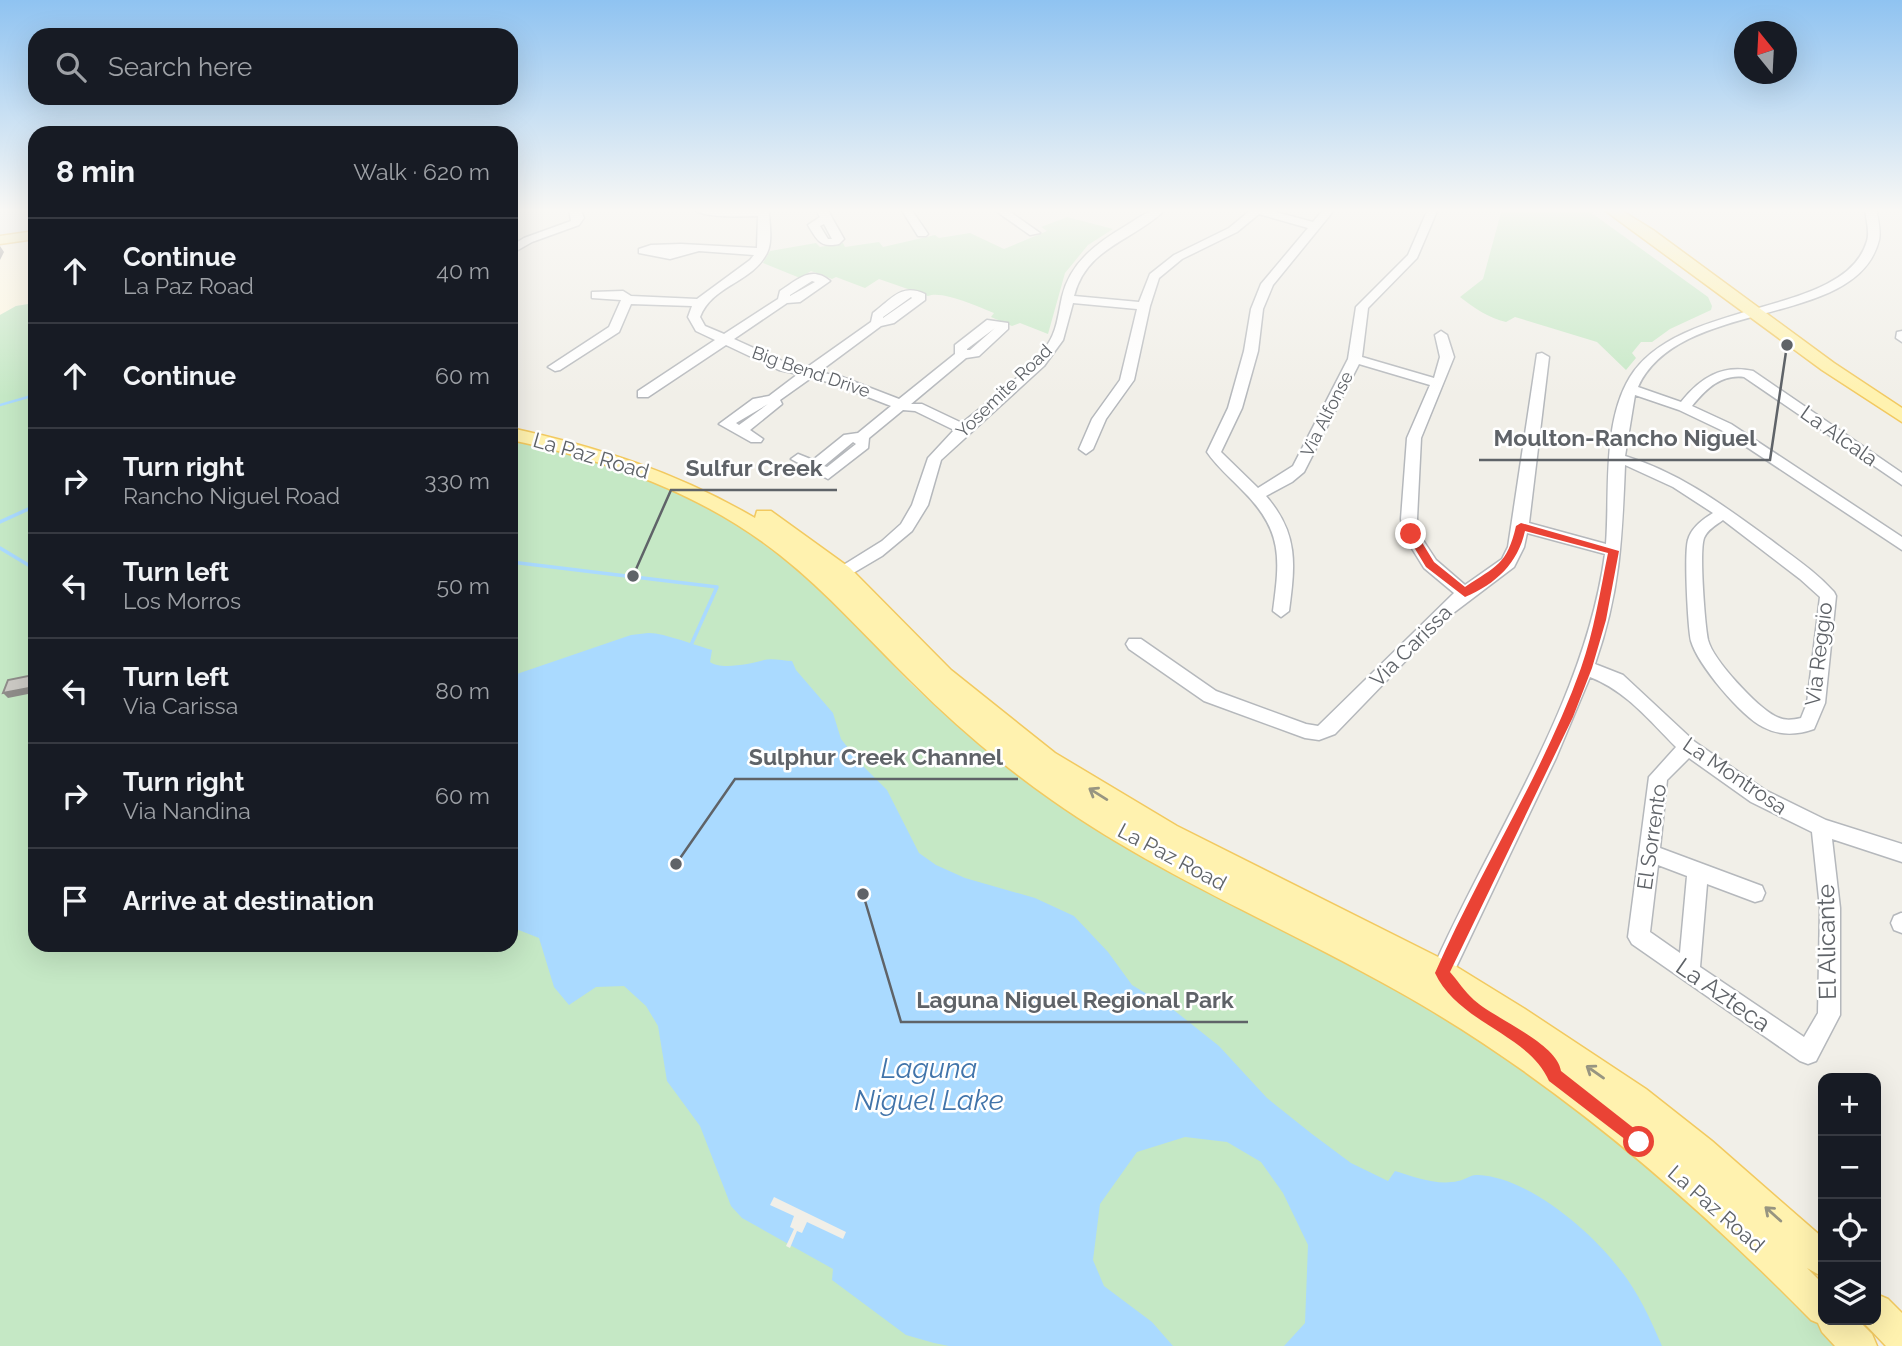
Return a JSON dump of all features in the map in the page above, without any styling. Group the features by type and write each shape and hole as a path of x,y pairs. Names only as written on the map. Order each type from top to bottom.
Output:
{"main road":[{"path":"1704,272 1902,402"},
{"path":"1717,272 1823,365 1902,416"},
{"name":"La Paz Road","path":"518,424 611,446 694,478 775,523 842,573 943,676 1046,760 1168,834 1442,973 1572,1055 1635,1100 1710,1160 1818,1256"},
{"name":"La Paz Road","path":"518,435 587,450 646,470 701,495 756,528 818,575 963,717 1036,775 1139,841 1436,998 1554,1075 1740,1227 1818,1303"},
{"path":"756,528 770,528 829,572 842,573 843,584 886,632 885,642"},
{"path":"1255,900 1264,897 1285,906 1406,968 1432,976 1442,973 1469,1005 1548,1060 1554,1075"},
{"path":"1881,1316 1902,1338"},
{"path":"1839,1325 1860,1346"}],"street":[{"path":"596,295 623,295 628,300 699,303 745,272"},
{"name":"Yosemite Road","path":"842,573 885,547 906,527 920,506 926,477 935,458 1051,349 1061,332 1071,285 1079,272"},
{"path":"1086,449 1099,419 1127,380 1144,306 1154,277 1159,272"},
{"path":"1277,272 1261,296 1251,351 1235,408 1215,447 1217,457 1257,495 1278,522 1287,551 1281,611"},
{"name":"Via Alfonse","path":"1257,495 1287,479 1299,469 1355,359 1362,307 1397,272"},
{"path":"1442,973 1567,717 1586,668 1603,610 1614,551 1623,406 1630,390 1646,365 1675,342 1709,325 1813,294 1854,272"},
{"path":"1069,299 1144,306"},
{"path":"555,367 615,330 623,305 628,300"},
{"path":"643,394 784,300"},
{"name":"Big Bend Drive","path":"699,303 695,309 696,323 723,341 784,367 837,380 905,406 911,412 962,432"},
{"path":"733,428 758,402 773,399 877,323"},
{"path":"1441,335 1447,357 1414,438 1409,519 1411,534 1430,564 1465,593"},
{"path":"814,467 849,438 862,437 905,406 962,355"},
{"name":"Via Carissa","path":"1135,644 1210,696 1305,731 1319,733 1329,729 1465,593 1508,563 1516,547 1521,526 1542,357"},
{"path":"1355,359 1438,383"},
{"name":"La Alcala","path":"1684,407 1699,387 1725,373 1739,372 1759,379 1902,480"},
{"path":"1630,390 1684,407 1733,431 1902,545"},
{"path":"712,417 755,439"},
{"path":"798,459 835,477 863,445 862,437"},
{"name":"Via Reggio","path":"1620,459 1647,466 1681,482 1723,513 1806,575 1828,596 1816,703 1808,724 1790,728 1769,722 1753,709 1714,667 1700,642 1694,559 1696,538 1707,523 1723,513"},
{"path":"1521,526 1614,551"},
{"name":"La Montrosa","path":"1586,668 1616,680 1630,690 1688,747 1758,796 1821,827 1902,853"},
{"name":"El Sorrento","path":"1639,937 1658,777 1688,747"},
{"name":"El Alicante","path":"1808,1053 1829,1015 1830,908 1821,827"},
{"path":"1648,852 1755,893"},
{"path":"1689,972 1698,871"},
{"name":"La Azteca","path":"1639,937 1808,1053"}],"shaded area":[{"path":"0,272 28,272 28,304 16,306 0,315"}],"green space":[{"path":"785,272 810,272 800,278"},
{"path":"813,272 1066,272 1048,334 1020,323 1012,326 991,317 994,313 942,295 928,296 879,279 865,288 836,277 832,279"},
{"path":"1485,272 1673,272 1708,297 1712,306 1711,310 1670,329 1652,342 1641,342 1632,353 1636,358 1626,370 1597,342 1515,317 1506,322 1476,309 1460,297 1483,279"},
{"path":"28,304 28,952 518,952 518,441 603,463 660,485 715,512 767,544 829,593 917,689 1010,769 1111,837 1401,990 1520,1066 1577,1108 1687,1199 1840,1346 0,1346 0,315 16,306"}],"water":[{"name":"Laguna Niguel Lake","path":"654,633 712,650 710,662 721,666 744,665 767,659 792,661 796,670 833,713 841,739 887,790 919,853 936,865 965,878 1035,898 1074,916 1108,952 1132,985 1175,1011 1219,1046 1267,1098 1351,1163 1388,1181 1395,1171 1442,1182 1458,1181 1475,1175 1497,1178 1536,1195 1574,1222 1606,1252 1643,1305 1662,1346 1284,1346 1305,1323 1308,1245 1283,1193 1261,1162 1227,1142 1185,1137 1137,1152 1100,1204 1093,1260 1104,1286 1152,1322 1173,1346 949,1346 906,1335 832,1280 833,1269 742,1218 731,1206 700,1126 667,1081 658,1026 646,1006 624,986 596,987 569,1005 554,987 539,938 518,930 518,674 631,635"}],"pier":[{"path":"774,1197 846,1232 843,1239 807,1222 802,1233 797,1231 790,1248 786,1246 794,1229 790,1227 794,1216 770,1205"}],"building":[{"path":"28,676 28,688 3,693 8,680"}],"waterway":[{"path":"0,405 28,397"},
{"path":"0,522 28,509"},
{"path":"0,548 28,565"},
{"path":"518,563 717,587 691,645"}],"place":[{"name":"Moulton-Rancho Niguel","path":"1787,345"},
{"name":"Sulfur Creek","path":"633,576"},
{"name":"Sulphur Creek Channel","path":"676,864"},
{"name":"Laguna Niguel Regional Park","path":"863,894"}],"route":[{"path":"1411,534 1430,564 1465,593 1508,563 1516,547 1521,526 1614,551 1600,620 1586,668 1567,717 1442,973 1469,1005 1531,1046 1548,1060 1554,1075 1639,1142"}]}
